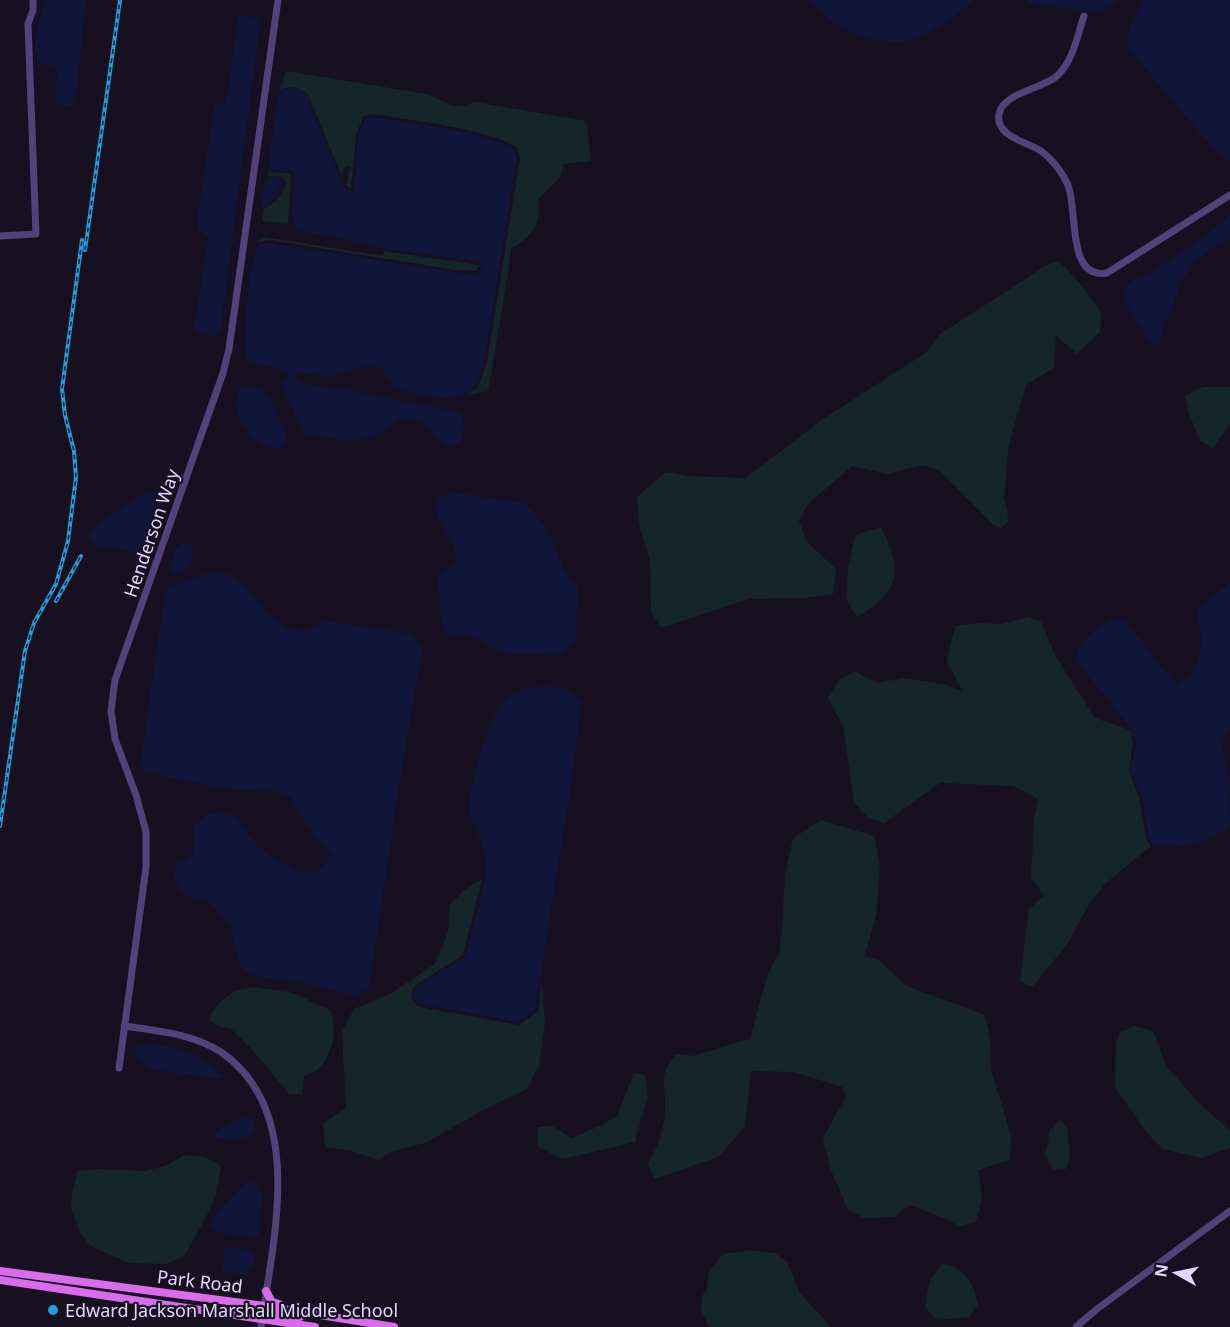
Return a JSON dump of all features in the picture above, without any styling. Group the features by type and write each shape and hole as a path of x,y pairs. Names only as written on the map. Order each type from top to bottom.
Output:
{"main road":[{"name":"Park Road","path":"0,1271 265,1306 394,1327"},
{"name":"Park Road","path":"0,1280 174,1306 262,1323 315,1327"},
{"path":"267,1291 272,1302 280,1305 328,1313 347,1319"},
{"path":"174,1306 183,1304 248,1312 265,1306"},
{"path":"262,1323 272,1315 280,1314 324,1320 347,1319"}],"street":[{"path":"0,236 36,234 28,24 33,10 33,0"},
{"name":"Henderson Way","path":"118,1068 146,867 146,832 136,795 115,739 111,711 115,680 229,349 277,2"},
{"path":"1084,16 1074,49 1058,75 1045,84 1014,96 1004,105 999,114 1000,123 1005,131 1051,160 1066,181 1073,205 1077,248 1083,263 1095,273 1107,273 1230,195"},
{"path":"124,1026 191,1039 219,1051 238,1066 264,1101 270,1118 275,1147 277,1190 262,1323"},
{"path":"1076,1327 1110,1299 1230,1211"}],"shaded area":[{"path":"286,71 427,94 451,105 462,106 475,102 586,121 591,161 564,164 560,178 538,199 538,216 534,229 525,239 511,248 488,391 467,395 478,387 487,362 520,158 518,149 506,142 471,131 373,114 364,116 356,134 350,189 346,185 351,166 342,169 343,179 308,95 295,87 280,90"},
{"path":"268,171 291,176 288,224 262,221 264,208 277,199 286,184 283,177 268,176"},
{"path":"263,237 383,256 384,251 479,265 476,271 455,270 271,240 257,242"},
{"path":"1059,261 1101,312 1100,332 1077,354 1056,335 1054,368 1026,385 1009,444 1004,497 1009,521 1000,528 992,524 939,470 923,465 886,474 852,466 807,505 799,521 807,542 836,569 833,594 804,598 749,599 662,628 651,612 650,561 639,525 637,497 666,472 688,476 745,478 823,419 927,352 940,334 1047,265"},
{"path":"1203,387 1230,387 1230,426 1213,448 1200,441 1188,411 1185,396"},
{"path":"881,527 893,556 894,579 890,589 882,598 872,608 857,617 846,599 848,568 855,535"},
{"path":"1028,617 1041,622 1055,655 1095,718 1130,730 1133,744 1129,770 1139,798 1146,838 1151,846 1106,883 1089,904 1068,943 1033,986 1026,985 1020,980 1029,909 1044,896 1031,877 1034,818 1038,799 1013,786 940,783 884,823 868,818 854,802 843,726 828,698 839,680 854,671 877,683 903,678 943,684 962,691 947,661 955,626 977,623 1002,624"},
{"path":"821,820 874,836 880,868 876,916 864,957 877,959 907,986 985,1015 990,1038 991,1070 1011,1135 1010,1160 978,1170 982,1199 976,1221 959,1227 949,1220 910,1205 894,1217 864,1218 848,1210 830,1168 823,1138 846,1096 842,1087 794,1072 751,1071 745,1127 718,1157 654,1179 648,1163 663,1129 664,1079 667,1068 676,1054 692,1056 750,1039 767,976 779,953 785,874 793,838"},
{"path":"482,879 463,955 414,986 411,998 419,1007 519,1025 538,1011 544,970 542,986 545,1023 539,1065 527,1089 483,1110 428,1142 390,1152 379,1160 352,1151 325,1147 323,1123 346,1108 342,1032 354,1009 390,994 435,964 448,932 450,904 466,889"},
{"path":"255,987 293,993 330,1010 334,1033 330,1050 317,1070 304,1076 302,1094 289,1094 251,1048 231,1029 217,1026 209,1020 216,1008 231,993"},
{"path":"1135,1026 1153,1031 1167,1067 1196,1100 1230,1131 1230,1148 1201,1158 1163,1149 1147,1133 1115,1088 1116,1043 1120,1032"},
{"path":"634,1073 645,1075 648,1095 635,1142 563,1159 538,1147 538,1127 552,1126 572,1138 617,1116"},
{"path":"1060,1119 1067,1128 1070,1156 1066,1169 1053,1170 1045,1156 1050,1130"},
{"path":"185,1155 205,1157 221,1166 216,1196 185,1255 167,1264 129,1263 90,1246 80,1232 70,1206 77,1171 100,1169 145,1171 167,1165"},
{"path":"751,1250 775,1253 787,1262 800,1293 831,1327 709,1327 701,1310 702,1296 707,1289 709,1271 723,1254"},
{"path":"942,1264 957,1269 967,1277 978,1304 970,1317 937,1320 925,1307 929,1282"}],"water":[{"path":"45,0 86,0 75,104 70,106 63,106 56,102 57,69 53,65 39,63 36,56 37,32"},
{"path":"809,0 973,0 928,33 907,41 889,42 853,32 836,24"},
{"path":"1026,0 1119,0 1104,10 1094,12 1031,4"},
{"path":"1141,0 1230,0 1230,161 1217,153 1127,47 1130,27 1141,5"},
{"path":"242,16 257,18 260,24 220,333 213,336 198,334 194,328 208,237 198,229 197,221 214,106 225,103 227,97 238,18"},
{"path":"292,88 306,95 343,186 349,191 354,190 358,135 365,119 373,117 466,132 516,149 517,158 484,362 476,384 469,392 449,398 412,393 392,387 381,368 370,365 330,376 300,373 296,379 305,384 461,413 464,423 461,443 448,447 440,442 425,424 412,420 399,420 376,435 350,441 305,434 285,393 282,382 288,376 288,372 283,369 256,365 246,360 249,285 259,243 467,274 478,273 483,264 476,261 386,249 296,228 292,222 295,178 291,172 274,170 270,167 278,97 283,91"},
{"path":"272,177 282,179 283,183 267,206 263,206 266,179"},
{"path":"1230,215 1230,239 1216,245 1193,263 1180,285 1172,308 1161,328 1161,341 1156,346 1149,341 1123,299 1126,286 1133,280 1152,272 1206,236"},
{"path":"244,385 262,388 269,397 286,434 285,443 281,448 268,447 256,441 242,425 238,416 237,404 238,389"},
{"path":"163,490 166,494 149,549 142,554 93,544 89,533 105,518 144,494"},
{"path":"449,492 525,503 546,527 566,573 578,586 576,636 570,647 556,655 511,654 491,647 469,635 447,635 441,618 438,576 456,562 452,543 437,515 436,506 440,499"},
{"path":"183,542 191,545 192,562 182,572 170,572 174,556"},
{"path":"213,571 226,573 237,580 268,612 288,628 302,631 325,621 412,634 421,646 422,653 400,779 369,988 355,996 308,984 251,975 239,965 231,929 219,912 208,901 183,894 174,879 176,862 188,859 194,851 195,825 208,814 222,812 238,818 255,843 269,856 298,872 315,872 333,853 309,828 292,798 277,791 235,790 147,773 140,766 165,592 170,587"},
{"path":"1230,583 1230,729 1220,739 1229,778 1230,827 1194,844 1173,847 1154,846 1149,838 1142,798 1131,769 1136,741 1133,730 1076,661 1079,646 1088,636 1113,619 1127,621 1159,665 1177,685 1189,675 1199,656 1201,633 1197,620 1201,607"},
{"path":"529,687 566,689 572,692 581,703 571,784 535,1010 519,1022 419,1004 413,997 416,987 465,957 481,898 486,863 484,849 470,813 473,782 481,750 499,707 510,694"},
{"path":"142,1043 175,1048 197,1056 207,1061 223,1076 219,1079 149,1069 135,1051 134,1045"},
{"path":"251,1117 255,1133 236,1139 216,1138 214,1134 226,1125"},
{"path":"246,1182 254,1182 262,1195 259,1234 255,1238 215,1231 211,1226 212,1219"},
{"path":"224,1248 252,1250 255,1254 253,1266 249,1272 244,1274 222,1272"}],"railway":[{"path":"85,250 120,0"},
{"path":"0,826 25,651 34,623 56,584 68,541 76,477 74,451 65,415 62,389 82,240"},
{"path":"56,601 81,556"}],"place":[{"name":"Edward Jackson Marshall Middle School","path":"53,1310"}]}
